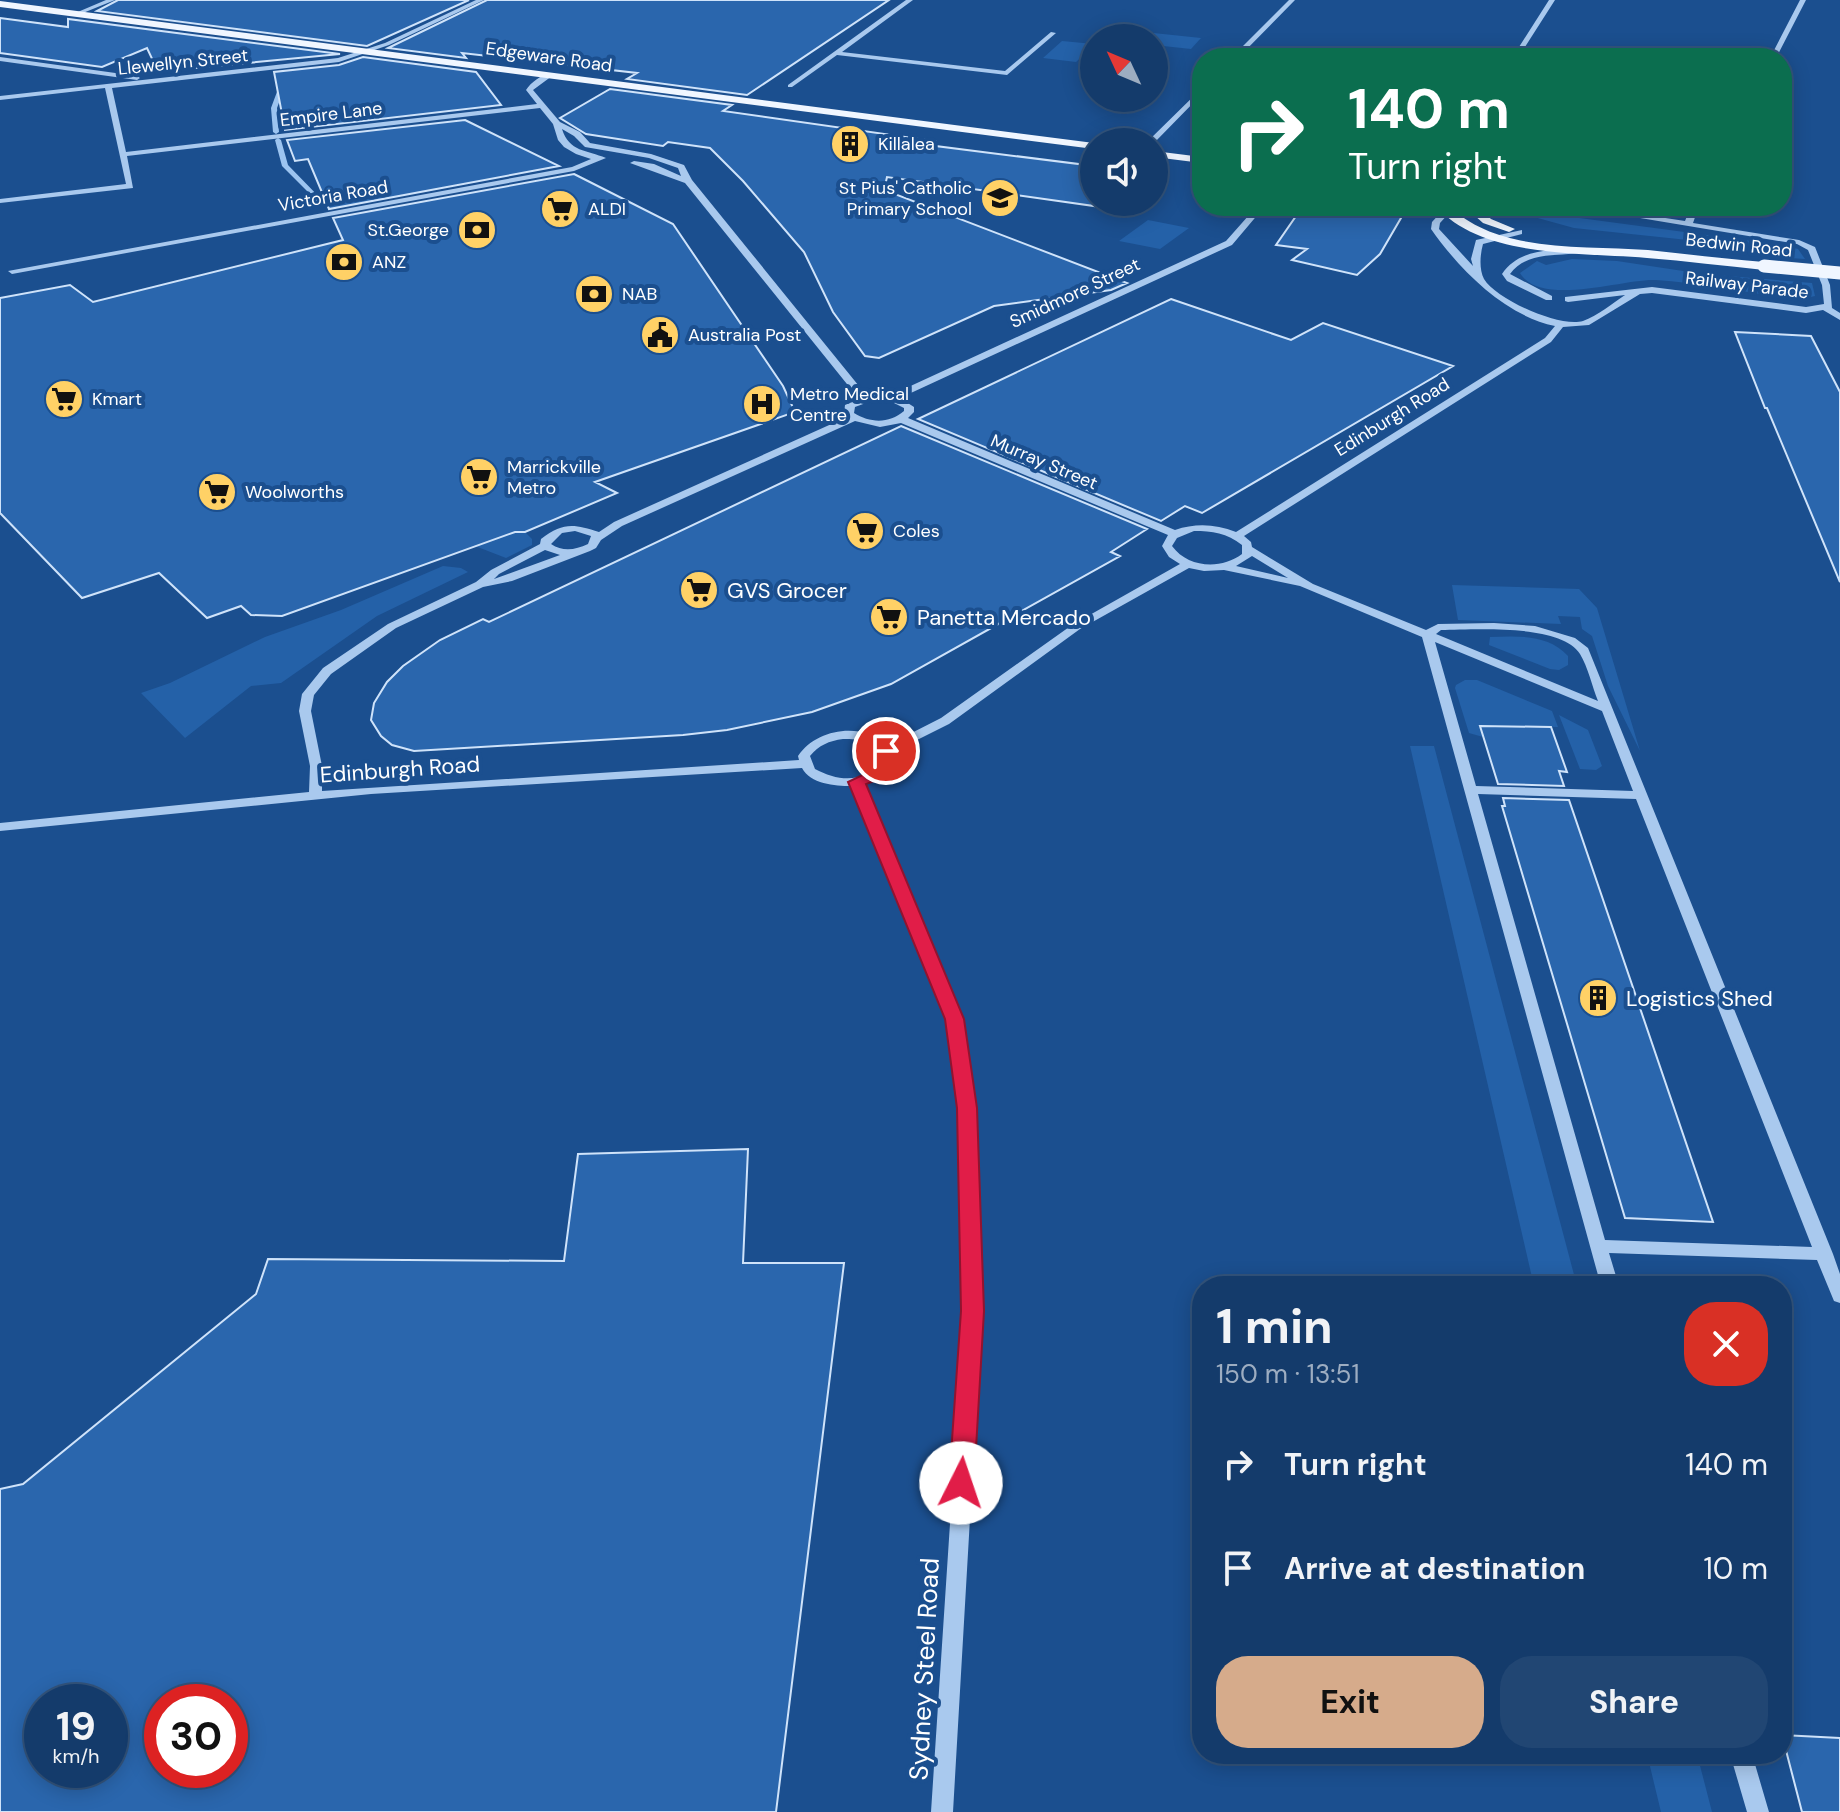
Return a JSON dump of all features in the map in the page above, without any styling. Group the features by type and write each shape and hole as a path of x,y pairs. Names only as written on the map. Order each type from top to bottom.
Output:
{"main road":[{"name":"Edgeware Road","path":"0,4 1080,144"},
{"path":"1168,156 1192,159"},
{"name":"Bedwin Road","path":"1453,216 1463,224 1495,237 1585,250 1840,273"},
{"name":"Bedwin Road","path":"1481,216 1519,232 1635,253"}],"street":[{"path":"76,14 112,0"},
{"name":"Llewellyn Street","path":"0,98 328,62 369,51 481,0"},
{"path":"790,86 910,0"},
{"path":"1244,48 1292,0"},
{"path":"1521,48 1552,0"},
{"path":"1778,48 1803,0"},
{"path":"834,53 1007,73 1053,33"},
{"path":"0,59 157,81"},
{"path":"550,75 529,88 557,124 577,134 588,145 669,161 681,167 688,181 864,399"},
{"path":"0,201 130,186 108,86"},
{"path":"1165,128 1192,100"},
{"name":"Empire Lane","path":"124,154 542,106"},
{"path":"557,124 558,137 571,151 651,166 688,181"},
{"name":"Victoria Road","path":"12,271 574,169 599,158"},
{"name":"Smidmore Street","path":"892,398 1229,243 1252,216"},
{"path":"1440,216 1435,229 1494,294 1538,319 1561,324 1586,323 1639,291"},
{"path":"1626,216 1684,224 1689,216"},
{"name":"Railway Parade","path":"1549,298 1568,299 1639,291 1685,293 1806,310 1829,306 1812,249 1804,244 1769,235 1684,224"},
{"path":"1481,279 1475,259 1479,242 1519,232"},
{"path":"1549,298 1510,279 1506,274 1509,268 1531,257 1585,250"},
{"path":"1528,311 1532,303 1549,298"},
{"path":"1568,299 1588,305 1598,313 1597,317"},
{"path":"1826,308 1840,317"},
{"name":"Edinburgh Road","path":"1237,536 1548,340 1561,324"},
{"path":"480,584 508,579 579,552 592,546 597,538 618,524 854,418 882,424 907,416 909,407 892,398 864,399 856,401 848,410 854,418"},
{"name":"Murray Street","path":"901,419 1175,534"},
{"path":"1309,586 1221,567 1188,564 1177,559 1167,546 1175,534 1205,528 1237,536 1249,549 1309,586 1605,708"},
{"path":"546,545 545,541 552,533 567,529 590,531 597,538"},
{"path":"546,545 562,553 579,552"},
{"path":"315,795 316,766 305,711 308,694 327,671 392,626 480,584 495,572 546,545"},
{"path":"1221,567 1242,561 1249,549"},
{"path":"886,751 945,721 1076,627 1188,564"},
{"path":"1427,635 1438,627 1540,630 1564,636 1584,650 1840,1296"},
{"path":"1427,635 1607,1276"},
{"path":"857,735 880,744 889,758 879,773 856,782 843,783 818,777 804,764 808,748 829,737 857,735"},
{"name":"Edinburgh Road","path":"0,827 315,795 804,764"},
{"name":"Sydney Steel Road","path":"856,782 955,1019 967,1108 973,1311 942,1812"},
{"path":"1471,790 1640,795"},
{"path":"1599,1246 1824,1254"},
{"path":"1744,1764 1758,1812"}],"shaded area":[{"path":"1168,35 1201,38 1191,49 1168,47"},
{"path":"1062,41 1080,43 1080,58 1076,62 1043,58"},
{"path":"1530,216 1564,216 1782,245 1798,249 1805,259 1775,257 1773,249 1574,228"},
{"path":"1148,220 1189,228 1160,249 1119,241"},
{"path":"1572,259 1617,261 1703,274 1812,283 1815,296 1797,300 1656,280 1584,289 1546,289 1531,283 1520,273 1537,261 1546,265"},
{"path":"515,532 525,532 532,539 532,545 506,558 475,546"},
{"path":"443,566 468,572 377,616 281,683 251,686 185,738 141,693 170,683 265,637 341,610"},
{"path":"1452,585 1579,589 1597,608 1640,751 1608,686 1592,636 1582,629 1580,617 1558,616 1561,624 1458,620"},
{"path":"1490,637 1542,640 1568,656 1568,665 1559,670 1550,669 1489,645"},
{"path":"1465,680 1477,680 1552,711 1558,727 1481,726 1483,737 1469,733 1455,688"},
{"path":"1559,715 1588,730 1602,766 1596,770 1580,769"},
{"path":"1410,746 1434,746 1574,1276 1532,1276"},
{"path":"1649,1764 1700,1764 1712,1812 1661,1812"}],"building":[{"path":"118,0 469,0 367,46 97,11"},
{"path":"487,0 889,0 747,95 627,79 637,73 462,53 466,58 388,48"},
{"path":"0,18 68,27 68,19 340,54 175,70 172,61 154,63 147,48 102,67 0,53"},
{"path":"363,57 476,72 501,105 285,130 274,72 339,65"},
{"path":"610,89 732,105 723,111 934,141 928,145 1080,164 1080,204 887,177 884,190 1127,283 1111,290 994,306 879,358 865,356 833,312 804,252 710,148 668,142 663,146 586,134 560,118"},
{"path":"465,120 559,166 329,209 308,159 295,161 287,140"},
{"path":"574,174 673,224 783,386 795,412 595,482 617,493 525,532 515,532 282,616 251,615 241,606 207,618 159,573 82,598 0,513 0,298 70,285 93,302 343,240 333,218"},
{"path":"1296,216 1402,216 1380,254 1357,275 1292,260 1307,249 1276,245"},
{"path":"1171,299 1291,340 1323,323 1453,366 1202,513 1185,506 1161,521 918,419"},
{"path":"1735,332 1811,336 1840,392 1840,582 1765,408"},
{"path":"901,426 1147,529 1111,552 1120,556 891,684 812,712 727,730 683,735 414,751 392,745 381,736 371,720 374,703 387,682 403,666 440,640 483,619 489,622"},
{"path":"1480,726 1551,727 1567,772 1559,771 1564,786 1498,784"},
{"name":"Logistics Shed","path":"1503,798 1569,800 1713,1222 1625,1218 1502,806 1505,806"},
{"path":"748,1149 743,1263 844,1263 776,1812 0,1812 0,1489 23,1484 256,1294 268,1259 564,1261 578,1154"},
{"path":"1792,1736 1840,1738 1840,1812 1802,1812 1790,1764 1792,1764"}],"waterway":[{"path":"276,132 274,108 284,81"},
{"path":"278,140 285,166 321,202"}],"place":[{"name":"Killalea","path":"850,144"},
{"name":"St Pius' Catholic Primary School","path":"1000,198"},
{"name":"ALDI","path":"560,209"},
{"name":"St.George","path":"477,230"},
{"name":"ANZ","path":"344,262"},
{"name":"NAB","path":"594,294"},
{"name":"Australia Post","path":"660,335"},
{"name":"Kmart","path":"64,399"},
{"name":"Metro Medical Centre","path":"762,404"},
{"name":"Marrickville Metro","path":"479,477"},
{"name":"Woolworths","path":"217,492"},
{"name":"Coles","path":"865,531"},
{"name":"GVS Grocer","path":"699,590"},
{"name":"Panetta Mercado","path":"889,617"},
{"name":"Logistics Shed","path":"1598,998"}],"route":[{"path":"886,751 889,758 886,766 869,779 856,782 955,1019 967,1108 973,1311 961,1483"}]}
